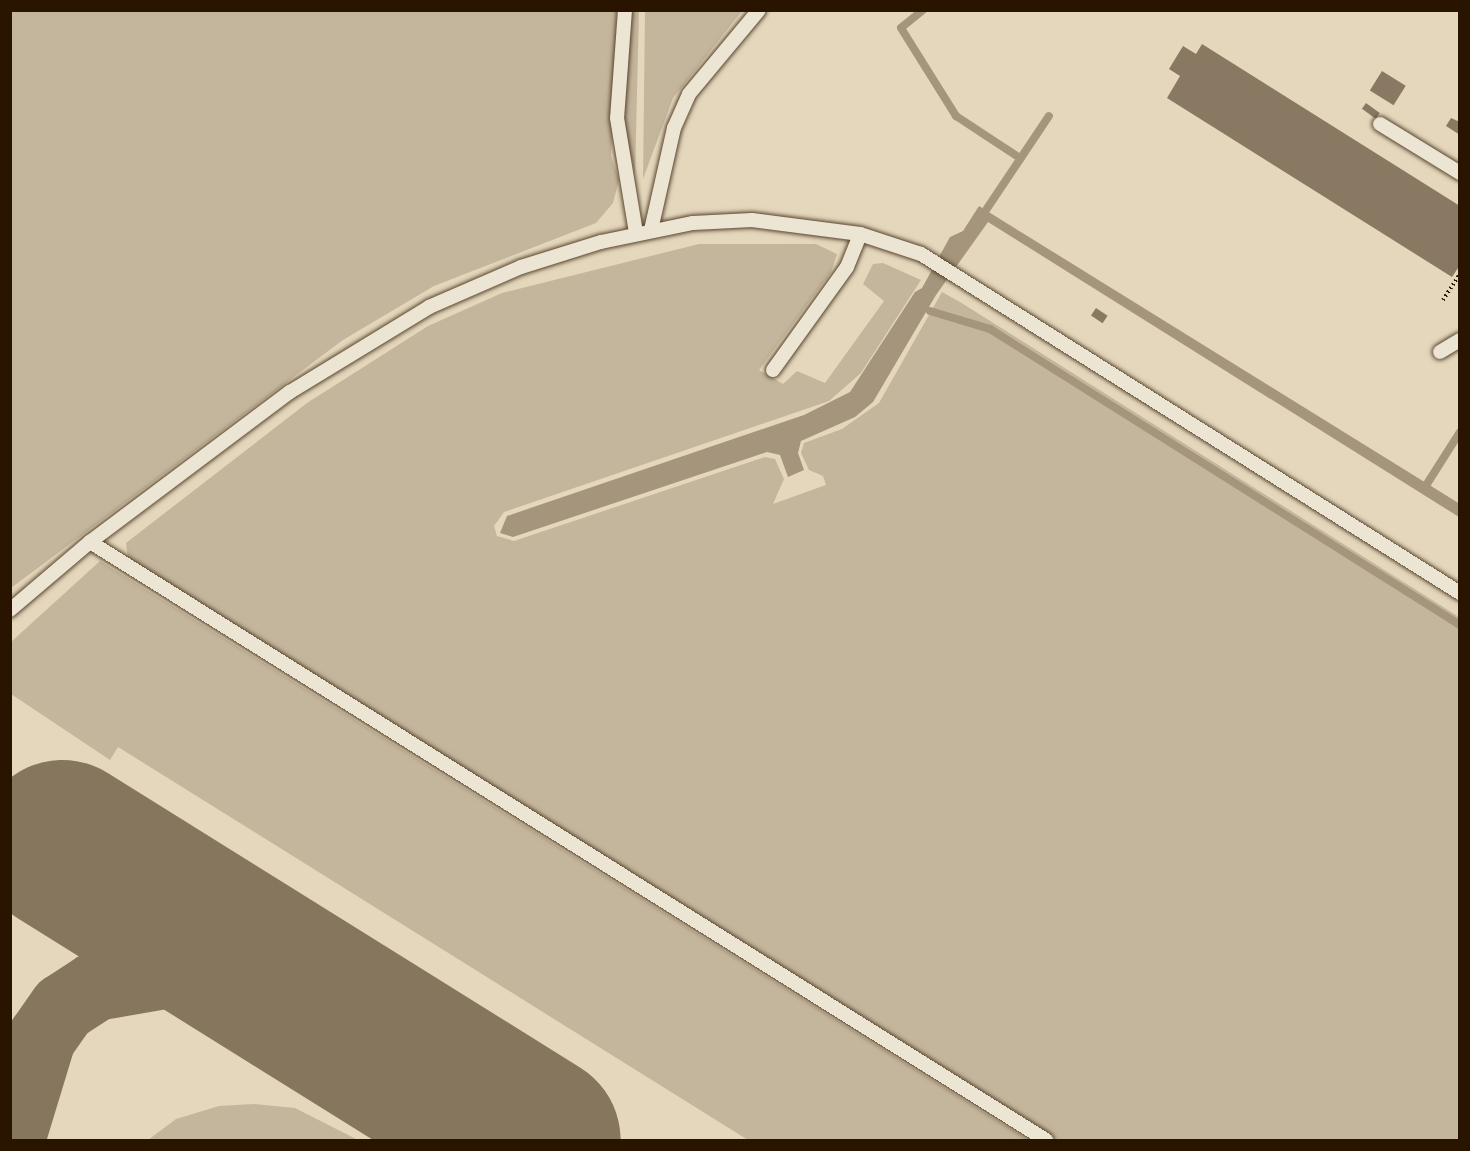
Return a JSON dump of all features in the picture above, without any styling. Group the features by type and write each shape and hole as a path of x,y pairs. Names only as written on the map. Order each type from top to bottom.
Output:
{"lane":[{"path":"625,10 617,118 636,233"},
{"path":"651,230 674,128 689,94 759,10"},
{"path":"1380,124 1460,173"},
{"path":"10,610 90,542 290,392 419,312 521,267 636,233 752,220 860,234 921,254 1460,593"},
{"path":"773,370 847,267 860,234"},
{"path":"1440,352 1460,340"},
{"path":"90,542 1046,1140"}],"path":[{"path":"1443,300 1460,274"}],"shaded area":[{"path":"11,11 617,11 611,156 619,180 613,203 596,223 434,286 343,340 11,588"},
{"path":"631,11 639,11 635,175 622,114"},
{"path":"645,11 742,11 673,98 643,179"},
{"path":"979,206 1460,504 1459,517 988,222 936,295 873,402 855,417 801,441 798,453 804,470 788,477 780,455 767,452 513,537 500,533 507,516 804,415 850,392 915,292 922,288 950,237 963,231"},
{"path":"699,244 816,244 837,254 831,272 759,370 783,384 797,371 825,383 884,301 863,284 873,264 883,263 921,280 861,373 829,401 504,512 494,526 497,536 514,541 765,457 775,459 784,479 773,504 826,485 823,476 809,470 801,453 804,443 842,429 879,403 942,292 960,302 1459,617 1459,1140 1057,1140 128,559 126,543 307,403 428,326 502,293"},
{"path":"100,561 1028,1140 748,1140 118,747 110,760 11,694 11,642"},
{"path":"254,1104 295,1108 358,1140 148,1140 176,1119 219,1106"}],"building":[{"path":"1202,44 1460,206 1460,265 1452,277 1167,98 1180,76 1169,69 1183,46 1196,54"},
{"path":"1382,71 1406,86 1394,105 1370,91"},
{"path":"1366,103 1380,113 1376,119 1362,109"},
{"path":"1451,118 1460,122 1460,135 1446,126"},
{"path":"1096,308 1108,316 1103,323 1091,315"}],"waterway":[{"path":"923,10 901,28 956,116 1020,158"},
{"path":"986,210 1049,116"},
{"path":"930,311 990,329 1460,625"},
{"path":"1425,487 1460,432"}],"taxiway":[{"path":"10,1140 41,1038 63,1007 95,986 170,973 285,984"}],"runway":[{"path":"62,845 535,1140"}]}
